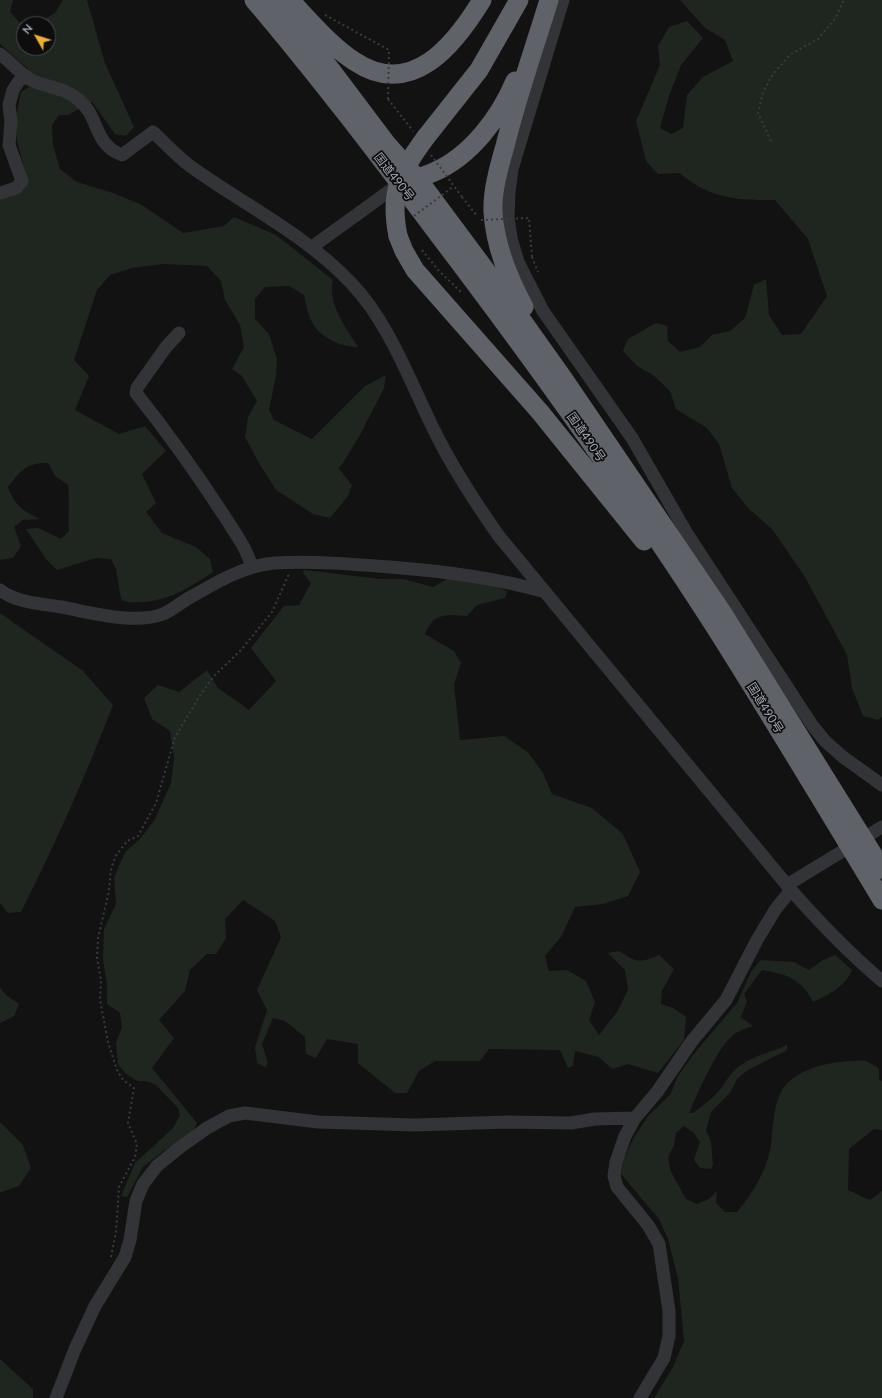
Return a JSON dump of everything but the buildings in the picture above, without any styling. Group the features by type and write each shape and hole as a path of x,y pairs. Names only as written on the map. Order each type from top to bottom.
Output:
{"highway":[{"name":"国道490号","path":"254,0 504,295 563,378 726,619 856,842 882,900"},
{"name":"国道490号","path":"274,0 316,50 386,143 408,181 497,312 642,518 856,842 882,869"},
{"path":"290,0 329,40 355,62 376,71 390,73 405,73 432,62 456,38 482,0"},
{"path":"519,0 479,70 403,170 397,187 394,209 398,236 404,251 415,270 540,412 714,626"},
{"path":"408,181 435,172 457,158 486,130 510,91 548,0"},
{"path":"548,0 509,129 498,172 493,211 497,239 505,268 563,378"}],"street":[{"path":"563,0 512,169 508,217 518,262 543,311 632,438 686,532 798,706 825,741 843,757 882,786"},
{"path":"0,54 32,80 66,90 82,102 90,114 100,138 117,154 122,155 153,132 190,166 312,247 352,284 372,308 392,343 436,434 468,492 498,535 542,591 789,888 828,932 851,955 882,981"},
{"path":"0,192 16,188 22,181 10,145 12,122 9,105 13,90 19,81 26,76"},
{"path":"312,247 408,181"},
{"path":"180,333 166,347 137,388 136,394 173,440 216,504 249,555 252,567"},
{"path":"0,590 16,598 115,617 148,617 163,614 210,586 252,567 273,563 292,563 375,566 459,573 507,581 542,591"},
{"path":"640,1398 664,1358 669,1336 668,1312 659,1244 648,1225 617,1187 614,1176 625,1136 635,1118 657,1092 692,1041 726,1000 757,940 789,888 856,842 882,827"},
{"path":"56,1398 75,1349 95,1306 125,1257 130,1240 136,1201 143,1184 157,1166 168,1157 207,1128 229,1116 245,1113 318,1122 415,1125 508,1122 570,1123 595,1119 635,1118"}],"path":[{"path":"771,141 758,113 763,92 773,74 792,54 818,38 835,19 844,0"},
{"path":"323,14 389,50 388,100 424,143 462,197 481,220 529,218 532,257"},
{"path":"410,221 414,216 454,186"},
{"path":"419,247 439,271 467,297"},
{"path":"110,1262 116,1232 119,1187 135,1157 137,1144 128,1123 134,1088 123,1080 116,1070 108,1042 100,1000 101,980 97,958 98,938 109,891 111,870 115,858 127,842 138,836 156,803 175,737 214,676 241,650 272,612 288,579 292,563"}],"shaded area":[{"path":"0,0 13,0 10,12 16,19 16,56 56,56 56,16 50,16 55,13 63,0 87,0 105,63 134,127 126,136 115,134 92,102 68,115 59,115 52,125 53,145 60,169 77,182 113,193 142,205 183,233 224,226 234,217 276,235 333,280 332,289 335,306 343,323 358,347 351,347 338,343 320,333 311,319 304,295 289,286 265,287 255,299 255,319 269,334 277,359 276,376 269,410 274,420 312,439 365,386 386,375 384,388 359,437 339,469 352,485 348,496 330,518 313,514 276,490 245,437 248,417 257,401 242,376 232,369 244,347 240,325 225,300 221,281 207,266 163,264 132,268 110,275 97,290 74,360 89,376 75,410 119,434 145,426 166,451 142,474 156,503 146,512 162,533 196,547 210,559 213,572 181,592 164,598 145,602 127,602 121,599 116,569 111,559 96,558 57,570 46,559 26,529 38,528 61,539 69,531 68,485 55,476 48,463 40,463 29,466 17,476 8,487 20,507 40,519 23,520 14,527 21,546 13,558 0,560 0,197 27,178 17,141 15,122 21,92 31,86 35,78 27,68 0,44"},
{"path":"680,0 882,0 882,717 878,720 863,716 852,688 847,655 805,577 772,529 749,509 732,488 719,444 707,428 676,409 670,391 653,375 637,366 623,351 628,339 656,323 667,326 668,341 680,352 700,347 712,335 730,331 745,318 754,285 766,279 769,315 782,335 801,334 827,296 808,239 775,200 749,200 712,193 701,188 680,173 658,174 646,161 636,121 660,65 658,46 669,27 687,21 703,38 681,65 669,96 660,128 671,134 683,128 687,95 703,77 733,61 725,40 705,28"},
{"path":"304,570 380,579 403,579 433,587 447,579 489,583 507,591 505,598 477,605 467,616 447,615 437,618 432,622 425,634 454,651 461,663 454,684 460,740 504,736 528,752 543,773 552,794 592,808 623,834 640,872 628,896 603,904 575,907 561,937 545,956 549,971 567,970 586,981 595,1002 589,1020 599,1035 617,1012 628,990 625,970 608,953 619,951 634,960 647,959 659,955 674,969 662,991 661,1004 673,1008 686,1017 684,1040 658,1073 628,1064 612,1069 599,1057 575,1051 573,1066 568,1068 560,1050 489,1049 480,1061 435,1061 419,1071 407,1093 395,1093 358,1063 358,1044 327,1039 316,1058 306,1054 305,1037 285,1021 273,1018 262,1044 268,1063 265,1067 257,1063 255,1047 267,1010 257,990 281,937 275,921 243,900 225,919 226,938 216,954 207,954 190,970 185,991 159,1020 174,1038 152,1068 197,1123 191,1135 165,1150 143,1167 127,1197 121,1196 135,1163 173,1128 180,1115 178,1108 156,1085 146,1081 138,1081 126,1074 118,1064 116,1043 122,1027 120,1013 107,1004 107,985 103,959 104,929 116,904 114,878 125,852 139,840 154,821 171,783 174,758 170,731 152,719 144,698 158,685 179,692 207,670 218,688 249,710 276,681 251,648 284,606 299,605 311,583 303,573"},
{"path":"0,613 83,671 113,705 70,810 21,912 8,913 0,903"},
{"path":"835,955 852,970 841,986 813,1002 804,988 792,979 779,973 762,970 744,994 747,1001 741,1017 753,1026 736,1033 722,1047 703,1082 689,1113 693,1113 712,1098 733,1071 741,1065 758,1056 787,1045 787,1050 748,1070 737,1079 730,1093 711,1112 706,1130 711,1142 713,1165 711,1169 700,1168 694,1160 700,1142 694,1133 684,1126 676,1133 674,1145 668,1158 671,1172 686,1199 697,1204 709,1199 717,1191 716,1203 725,1212 737,1212 754,1189 763,1172 771,1145 776,1106 780,1094 785,1086 801,1073 831,1063 866,1061 879,1069 879,1079 882,1081 882,1130 874,1129 849,1149 848,1190 870,1200 882,1191 882,1398 654,1398 673,1367 684,1341 678,1278 668,1239 659,1219 621,1174 623,1161 633,1139 648,1116 670,1095 678,1076 693,1055 737,1003 752,970 761,960 794,962 809,970 823,960"},
{"path":"0,988 6,995 19,1004 14,1016 0,1023"},
{"path":"0,1122 23,1145 31,1168 19,1186 2,1192 0,1192"},
{"path":"0,1359 33,1389 33,1398 0,1398"}]}
